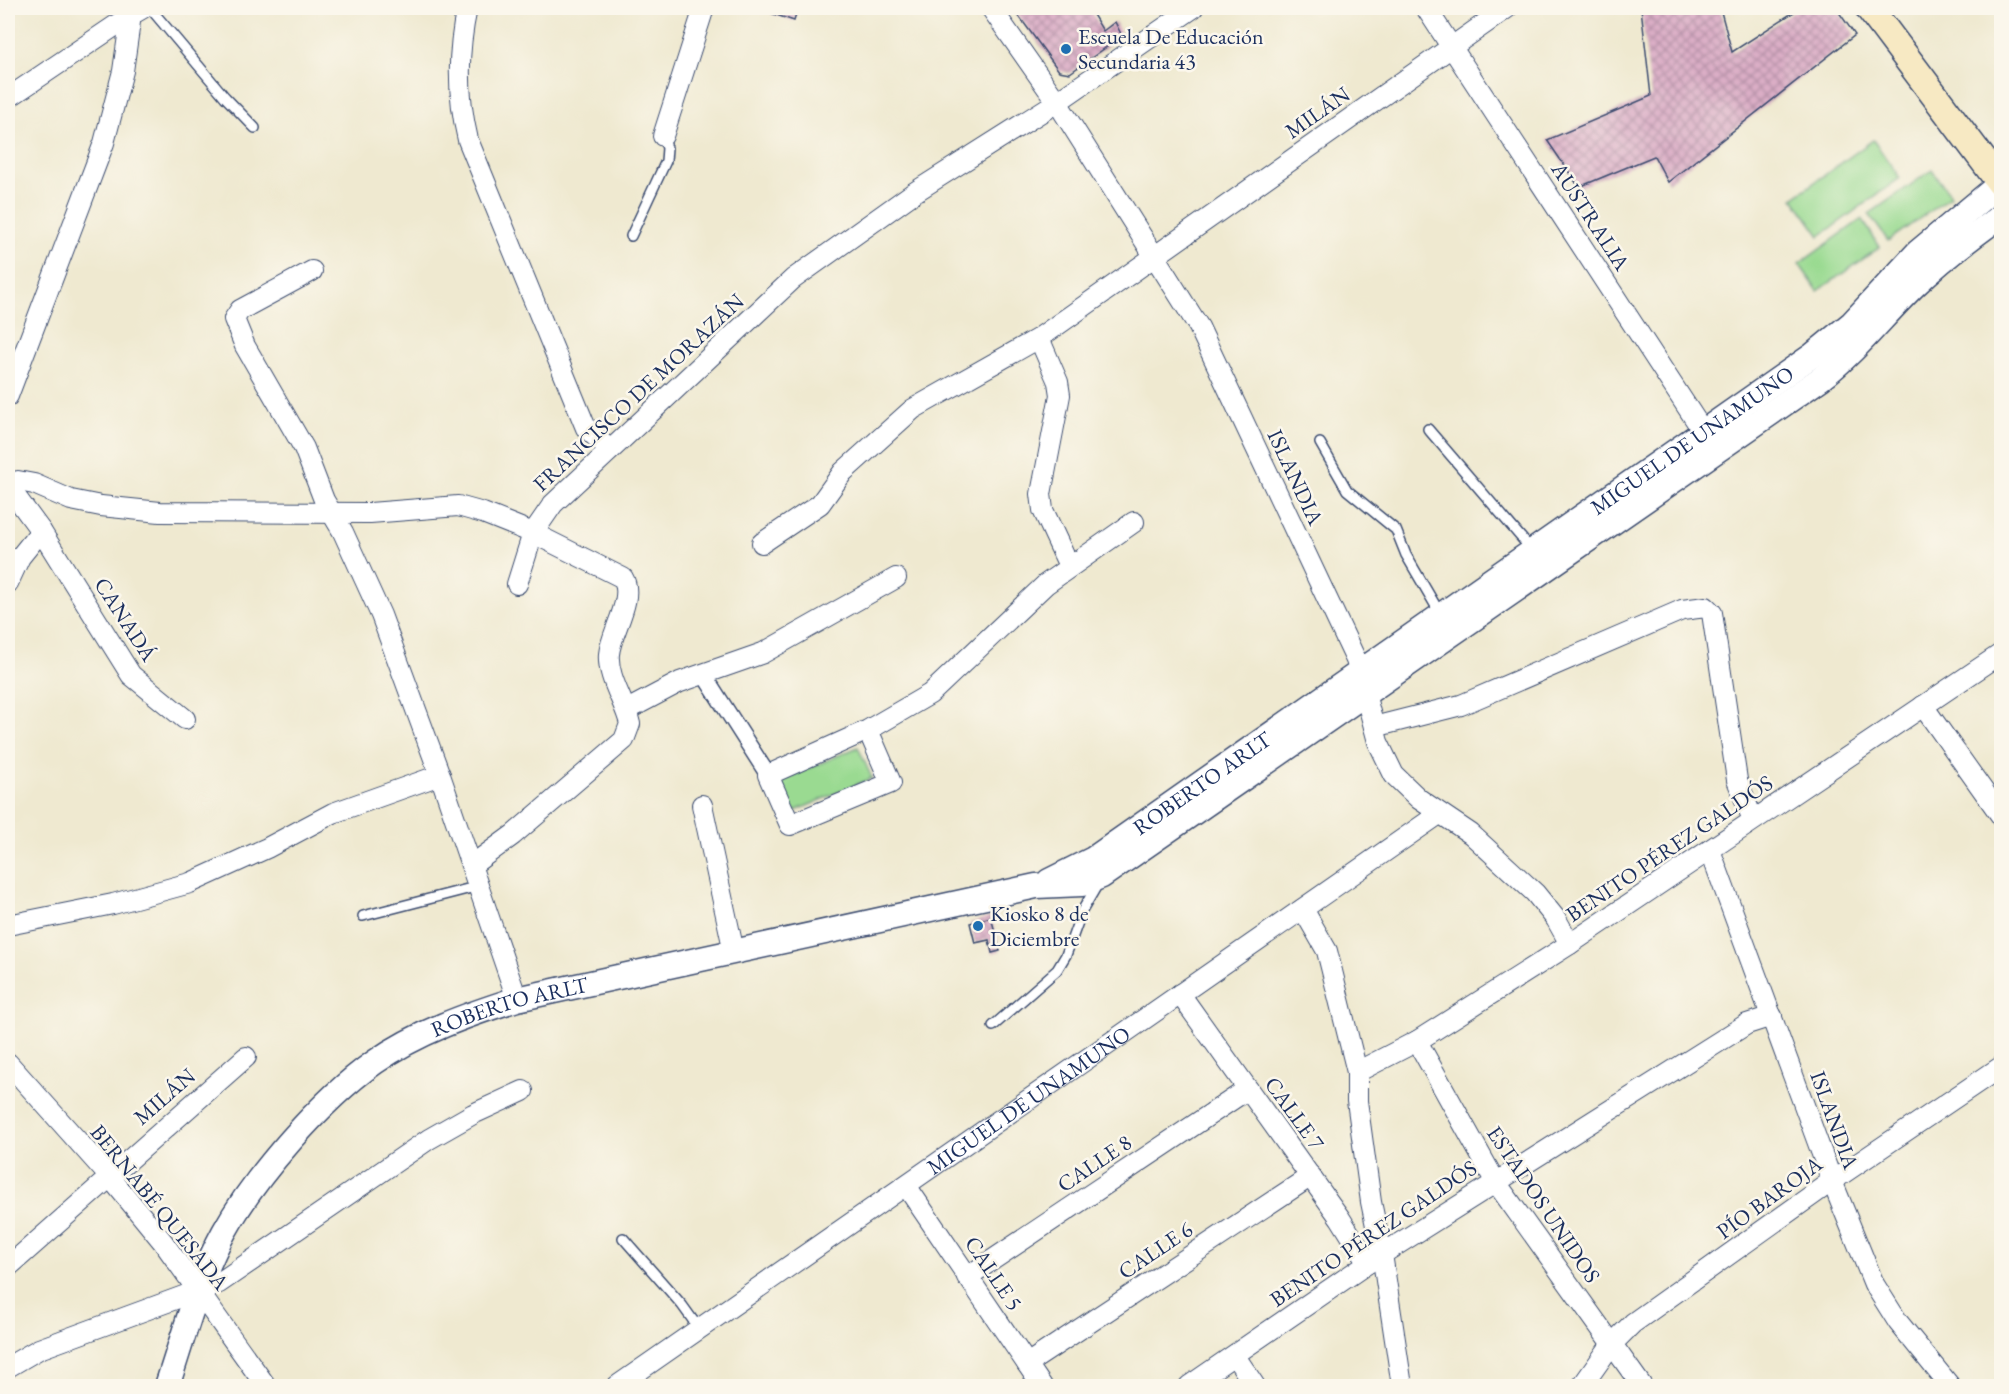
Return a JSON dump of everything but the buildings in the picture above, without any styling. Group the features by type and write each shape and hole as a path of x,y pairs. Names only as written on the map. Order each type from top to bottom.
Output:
{"main road":[{"path":"1869,8 2001,183"}],"street":[{"path":"467,8 458,74 459,104 468,140 586,428 610,450"},
{"path":"663,136 704,8"},
{"name":"ISLANDIA","path":"991,8 1057,102 1199,327 1363,682 1378,742 1394,775 1410,792 1471,834 1535,893 1556,919 1570,944"},
{"name":"FRANCISCO DE MORAZÁN","path":"516,584 533,533 553,504 793,279 915,192 1057,102 1193,8"},
{"name":"AUSTRALIA","path":"1426,8 1710,442"},
{"name":"MILÁN","path":"762,543 820,504 843,472 913,409 1039,338 1507,8"},
{"path":"8,98 134,10"},
{"path":"8,396 104,143 123,71 134,10"},
{"name":"MIGUEL DE UNAMUNO","path":"1363,682 1710,442 1834,339 1918,252 2001,183"},
{"name":"MIGUEL DE UNAMUNO","path":"1363,682 1441,615 1533,551 1843,361 1944,258 2001,215"},
{"path":"312,271 240,310 234,319 245,346 304,448 330,512 343,532 381,615 472,865 517,999"},
{"path":"1039,338 1059,382 1060,395 1042,482 1043,510 1069,566"},
{"path":"8,485 18,481 34,484 71,500 101,506 160,512 370,513 458,506 483,513 533,533 616,573 626,583 624,602 611,645 609,665 627,710 630,724 624,740 513,835 472,865"},
{"name":"CANADÁ","path":"8,485 41,531 131,675 186,719"},
{"path":"768,775 868,730 930,694 1069,566 1134,522"},
{"path":"8,583 20,557 41,531"},
{"path":"627,710 680,682 763,653 896,578"},
{"path":"1374,727 1461,705 1682,610 1706,607 1712,613 1737,780 1753,820"},
{"name":"BENITO PÉREZ GALDÓS","path":"1357,1072 1417,1041 1570,944 2001,653"},
{"path":"704,675 768,775 790,825 891,783 868,730"},
{"name":"ROBERTO ARLT","path":"167,1386 199,1292 223,1234 238,1210 296,1136 351,1082 375,1062 422,1035 471,1014 517,999 1036,886 1082,884 1102,876 1363,682"},
{"name":"ROBERTO ARLT","path":"1036,886 1093,859 1363,682"},
{"path":"1923,706 2001,817"},
{"path":"8,925 112,904 190,883 267,848 333,813 440,775"},
{"path":"702,805 734,952"},
{"name":"MIGUEL DE UNAMUNO","path":"617,1386 907,1187 1439,814"},
{"name":"ISLANDIA","path":"1710,850 1832,1181 1883,1300 1910,1338 1950,1386"},
{"path":"1303,909 1327,951 1357,1072 1357,1101 1371,1202 1375,1258 1402,1386"},
{"name":"CALLE 7","path":"1180,994 1311,1176 1375,1258"},
{"name":"BENITO PÉREZ GALDÓS","path":"1189,1386 1375,1258 1495,1181 1748,1024 1772,1016"},
{"name":"ESTADOS UNIDOS","path":"1417,1041 1495,1181 1642,1386"},
{"name":"MILÁN","path":"8,1267 108,1176 246,1057"},
{"name":"BERNABÉ QUESADA","path":"8,1064 108,1176 199,1292 266,1386"},
{"name":"PÍO BAROJA","path":"1582,1386 1611,1345 1633,1323 1832,1181 2001,1066"},
{"name":"CALLE 8","path":"967,1277 1248,1089"},
{"path":"8,1367 39,1349 219,1283 429,1139 473,1114 523,1091"},
{"name":"CALLE 6","path":"1027,1364 1311,1176"},
{"name":"CALLE 5","path":"907,1187 1042,1386"},
{"path":"1235,1356 1255,1386"}],"lane":[{"path":"150,8 225,97 255,128"},
{"path":"631,236 666,161 667,148 663,136"},
{"path":"1428,429 1533,551"},
{"path":"1320,443 1347,490 1396,530 1406,555 1441,615"},
{"path":"993,1026 1057,970 1066,955 1083,911 1102,876"},
{"path":"363,916 479,886"},
{"path":"623,1238 682,1305 699,1330"}],"green space":[{"path":"1873,140 1900,178 1820,236 1793,198"},
{"path":"1932,170 1951,196 1888,241 1869,214"},
{"path":"1862,219 1880,247 1818,291 1799,264"},
{"path":"858,747 872,778 793,812 779,781"}],"place":[{"name":"Escuela De Educación Secundaria 43","path":"1066,49"},
{"name":"Kiosko 8 de Diciembre","path":"978,926"}]}
